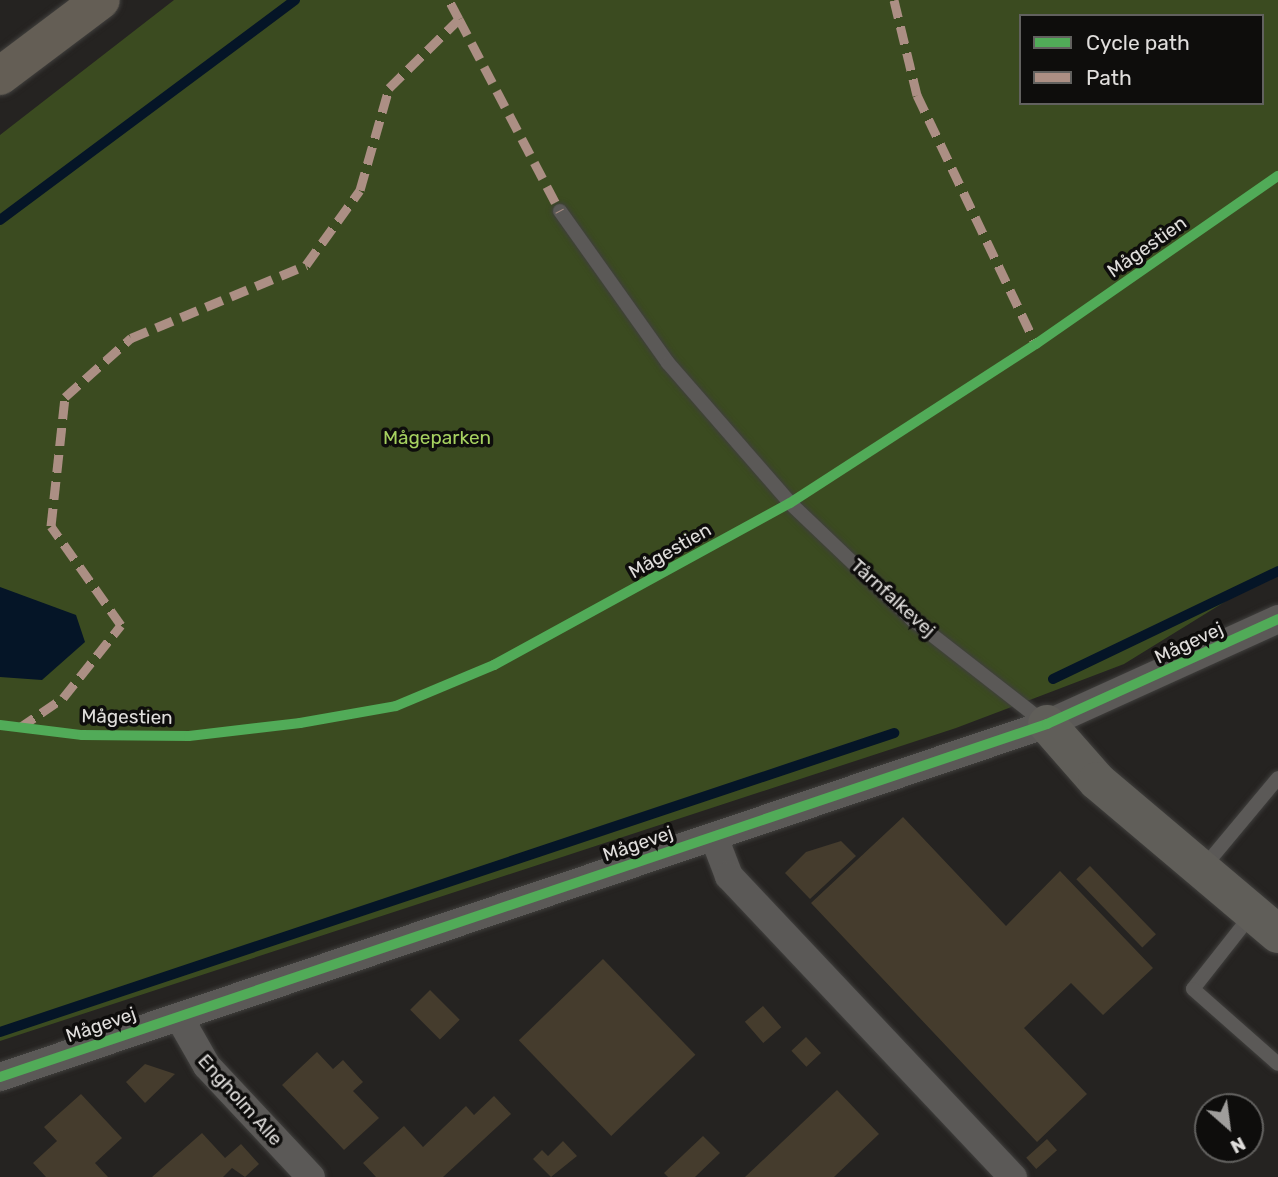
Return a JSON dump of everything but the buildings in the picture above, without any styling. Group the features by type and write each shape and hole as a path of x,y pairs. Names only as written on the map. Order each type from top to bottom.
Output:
{"highway":[{"path":"0,76 101,0"}],"street":[{"name":"Mågevej","path":"0,1077 1046,724 1278,619"},
{"name":"Tårnfalkevej","path":"1046,724 1097,781 1265,924"},
{"path":"714,836 729,876 1013,1177"},
{"name":"Engholm Alle","path":"179,1017 207,1066 311,1177"}],"lane":[{"name":"Tårnfalkevej","path":"560,211 668,363 790,503 913,620 1046,724"},
{"path":"1202,870 1278,778"},
{"path":"1265,924 1193,989 1278,1063"}],"green space":[{"name":"Mågeparken","path":"174,0 1278,0 1278,569 1124,664 956,728 0,1041 0,135"}],"water":[{"path":"0,587 76,615 85,642 42,680 0,677"}],"waterway":[{"path":"0,220 295,0"},
{"path":"1053,679 1278,571"},
{"path":"0,1032 894,733"}],"marked path":[{"path":"19,728 63,698 121,625 51,526 65,397 131,338 306,265 360,190 389,88 459,19 449,0"},
{"path":"894,0 917,95 1036,344"},
{"path":"459,19 560,211"}],"cycle path":[{"name":"Mågestien","path":"0,725 82,735 189,736 300,723 396,706 494,665 790,503 1036,344 1278,176"},
{"path":"0,1077 1047,724 1278,619"}]}
